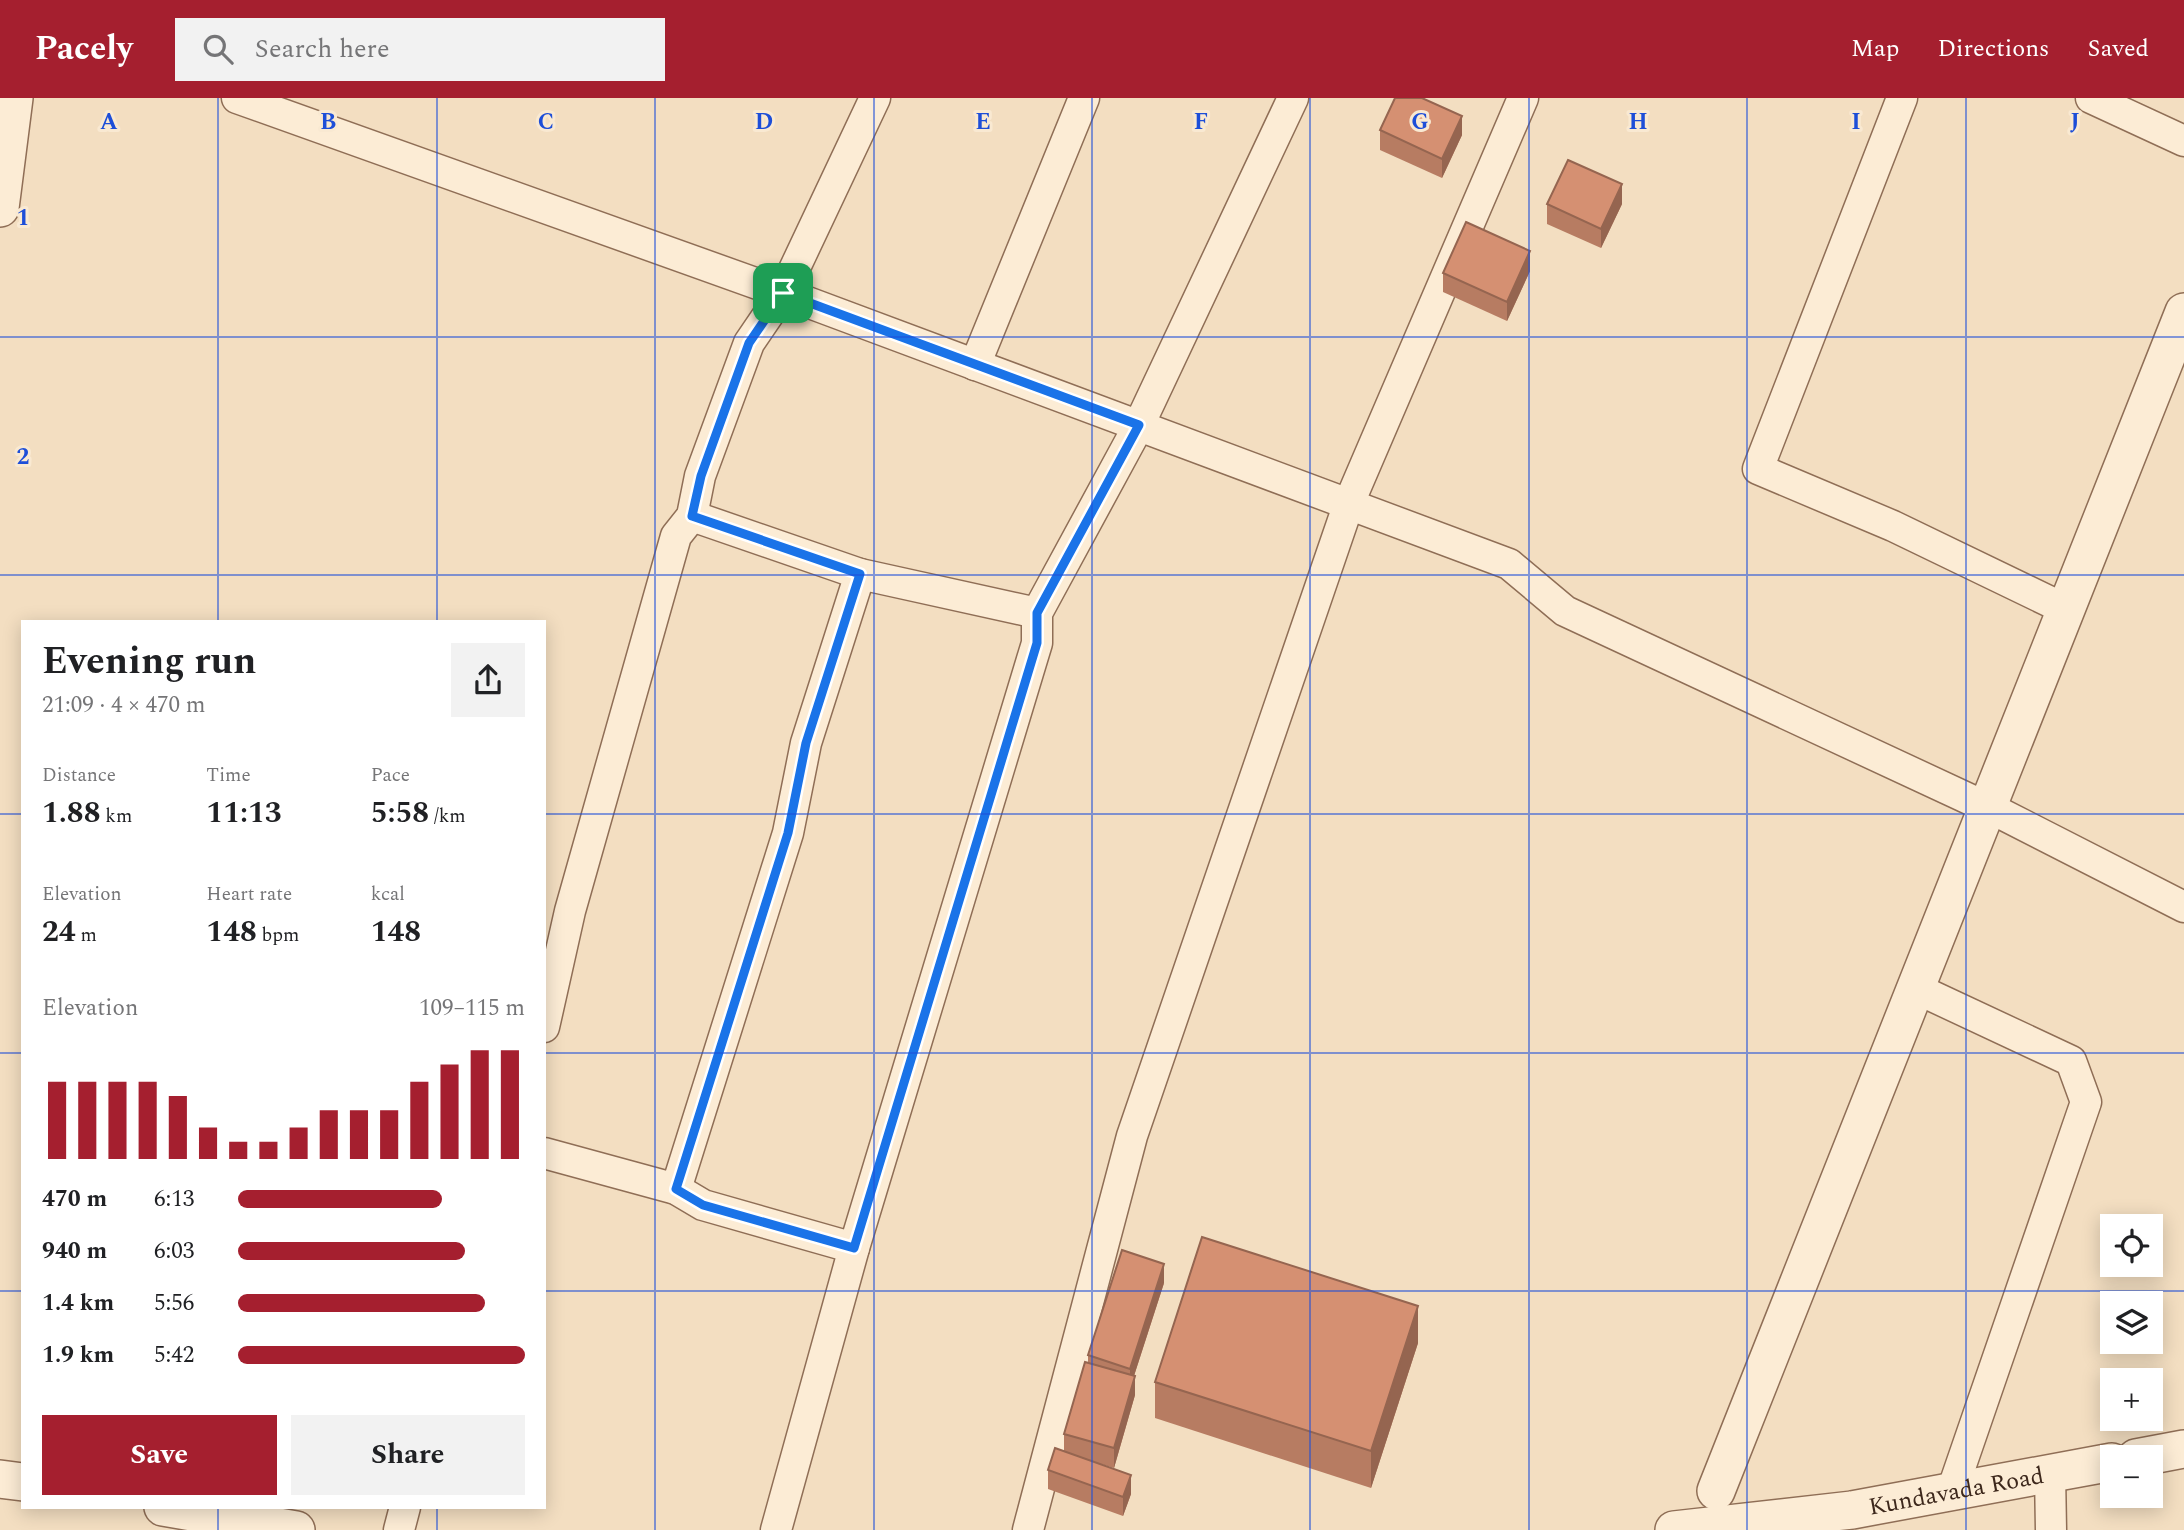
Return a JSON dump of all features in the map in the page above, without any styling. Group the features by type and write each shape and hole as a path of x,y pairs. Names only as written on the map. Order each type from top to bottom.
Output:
{"street":[{"path":"0,208 14,98"},
{"path":"237,98 783,293 1509,564 1565,611 1984,806 1988,804"},
{"path":"546,1018 570,911 676,536 692,516 701,476 749,343 783,293 875,98"},
{"path":"975,365 1084,98"},
{"path":"776,1530 854,1248 1037,643 1037,613 1139,425 1293,98"},
{"path":"1028,1530 1132,1136 1349,503 1523,98"},
{"path":"1902,98 1758,469 1893,526 2065,609"},
{"path":"2091,98 2184,141"},
{"path":"1716,1491 2184,312"},
{"path":"692,516 860,574 1037,613"},
{"path":"676,1189 788,833 806,743 860,574"},
{"path":"1988,804 1990,808 2184,907"},
{"path":"1915,988 2071,1061 2086,1102 1952,1491"},
{"path":"546,1154 676,1189 703,1205 854,1248"},
{"path":"2163,1453 2184,1449"},
{"name":"Kundavada Road","path":"1674,1530 1852,1510 2100,1464"},
{"path":"2050,1473 2051,1530"},
{"path":"0,1479 21,1482"},
{"path":"175,1509 296,1530"},
{"path":"399,1530 404,1509"}],"building":[{"path":"1395,98 1422,98 1462,116 1442,159 1380,130"},
{"path":"1568,160 1622,184 1601,229 1547,204"},
{"path":"1466,222 1530,251 1507,302 1443,273"},
{"path":"1202,1237 1418,1306 1371,1451 1155,1382"},
{"path":"1122,1250 1164,1264 1130,1369 1088,1355"},
{"path":"1085,1362 1135,1376 1114,1448 1064,1434"},
{"path":"1055,1448 1131,1475 1123,1497 1048,1470"}],"route":[{"path":"783,293 1139,425 1037,613 1037,643 854,1248 703,1205 676,1189 788,833 806,743 860,574 692,516 701,476 749,343 783,293"}]}
